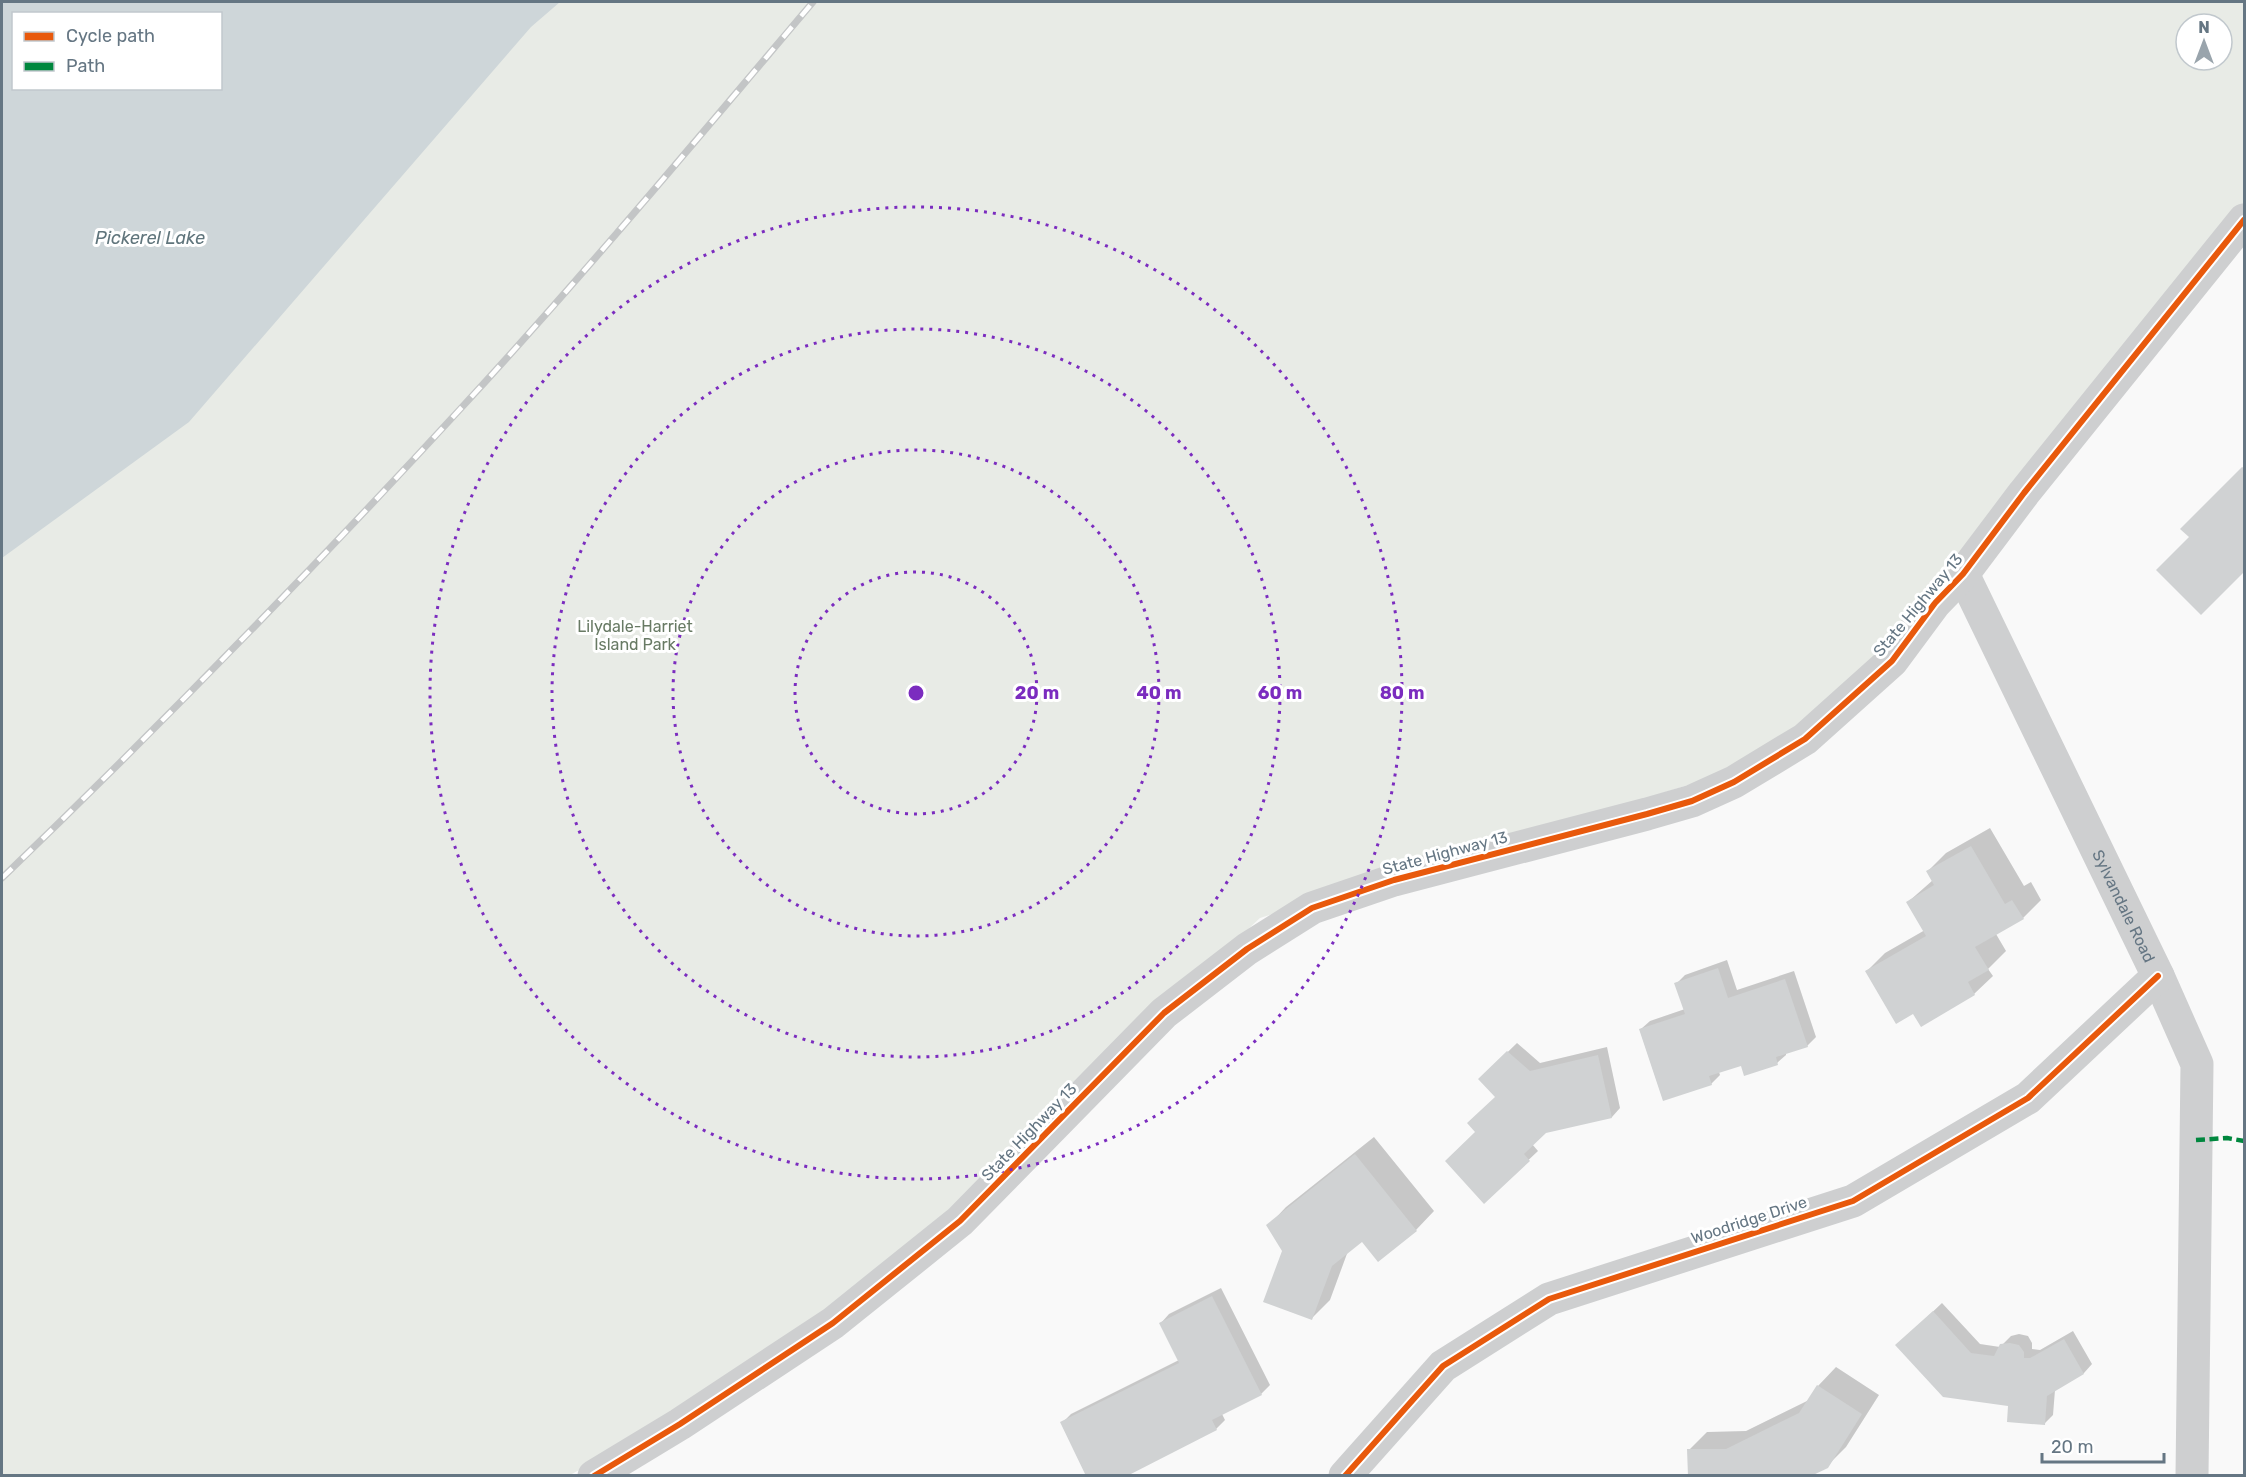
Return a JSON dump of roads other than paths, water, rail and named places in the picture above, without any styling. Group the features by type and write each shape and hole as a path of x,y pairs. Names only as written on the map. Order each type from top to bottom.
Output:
{"street":[{"name":"State Highway 13","path":"594,1476 680,1424 833,1323 960,1221 1164,1013 1246,950 1312,908 1374,887 1692,801 1734,782 1804,739 1892,661 1935,603 1963,574 2024,493 2244,220"},
{"name":"Sylvandale Road","path":"1963,574 2158,976 2197,1064 2192,1476"},
{"name":"Woodridge Drive","path":"1345,1476 1443,1366 1549,1299 1853,1201 2028,1098 2158,976"}],"water":[{"name":"Pickerel Lake","path":"2,2 560,2 531,27 189,422 2,558"}],"railway":[{"path":"2,878 236,646 463,406 597,256 813,2"}],"park label":[{"name":"Lilydale-Harriet Island Park","path":"635,635"}]}
